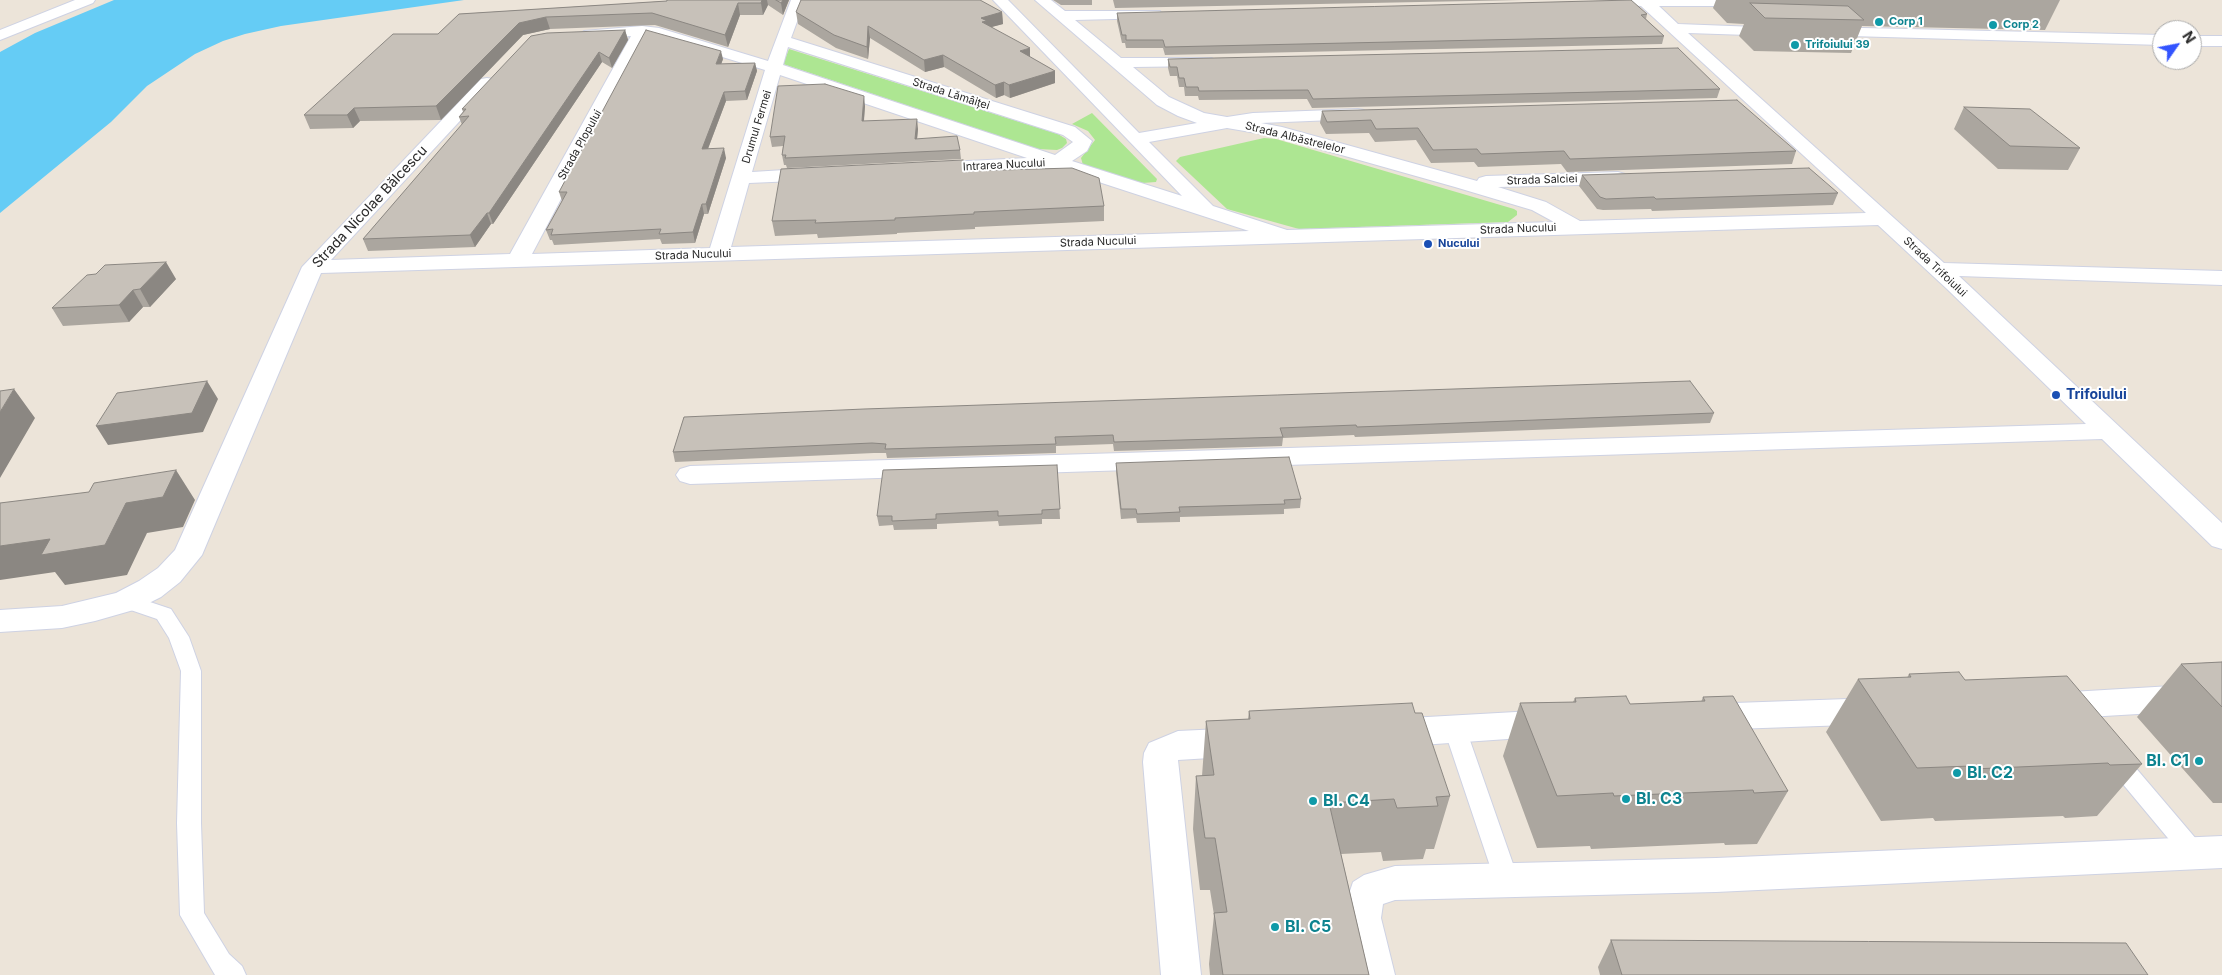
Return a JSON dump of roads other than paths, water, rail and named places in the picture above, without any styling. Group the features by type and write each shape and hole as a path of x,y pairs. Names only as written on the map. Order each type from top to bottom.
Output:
{"street":[{"path":"0,35 88,0"},
{"name":"Drumul Fermei","path":"718,255 782,40 798,0"},
{"path":"1000,0 1208,211"},
{"name":"Strada Albăstrelelor","path":"1042,0 1117,63 1170,104 1200,118 1276,131 1462,183 1539,206 1554,213 1574,227"},
{"path":"1619,3 1682,0 1771,2"},
{"name":"Strada Trifoiului","path":"1645,1 1938,269 2106,431 2222,539"},
{"path":"1061,16 1171,14"},
{"path":"1674,28 1790,31"},
{"path":"569,35 642,31 659,33 775,68 1285,236"},
{"name":"Strada Plopului","path":"518,260 642,31"},
{"path":"1810,31 2152,40"},
{"name":"Strada Lămâiței","path":"782,40 1069,131 1081,137 1083,140 1080,147 1056,162"},
{"path":"2202,41 2222,41"},
{"path":"1671,50 1697,49"},
{"path":"1117,63 1226,60"},
{"name":"Strada Nicolae Bălcescu","path":"0,621 62,617 95,610 126,600 156,584 168,575 187,555 312,267 501,68"},
{"path":"1729,104 1757,104"},
{"path":"1135,139 1226,122 1271,116 1370,113"},
{"name":"Intrarea Nucului","path":"909,170 1056,162"},
{"path":"1809,172 1831,171"},
{"path":"742,178 830,174"},
{"name":"Strada Salciei","path":"1462,183 1633,177"},
{"name":"Strada Nucului","path":"312,267 1883,219"},
{"path":"1938,269 2222,278"},
{"path":"690,475 2106,431"},
{"path":"2020,707 2086,725 2222,696"},
{"path":"1680,718 1910,710"},
{"path":"1366,734 1581,721"},
{"path":"1181,975 1160,762 1161,753 1178,745 1267,740"},
{"path":"1375,975 1361,918 1367,894 1377,887 1395,883 1726,874 2209,853"}],"lane":[{"path":"126,600 164,614 179,637 191,671 189,823 192,915 220,962 233,975"},
{"path":"2086,725 2209,853"},
{"path":"1456,729 1508,880"}],"water":[{"path":"114,0 464,0 281,26 223,41 195,54 147,86 111,122 0,213 0,52 35,33"}],"place":[{"name":"Corp 1","path":"1879,22"},
{"name":"Corp 2","path":"1993,25"},
{"name":"Trifoiului 39","path":"1795,45"},
{"name":"Nucului","path":"1428,244"},
{"name":"Trifoiului","path":"2056,395"},
{"name":"Bl. C1","path":"2199,761"},
{"name":"Bl. C2","path":"1957,773"},
{"name":"Bl. C3","path":"1626,799"},
{"name":"Bl. C4","path":"1313,801"},
{"name":"Bl. C5","path":"1275,927"}]}
